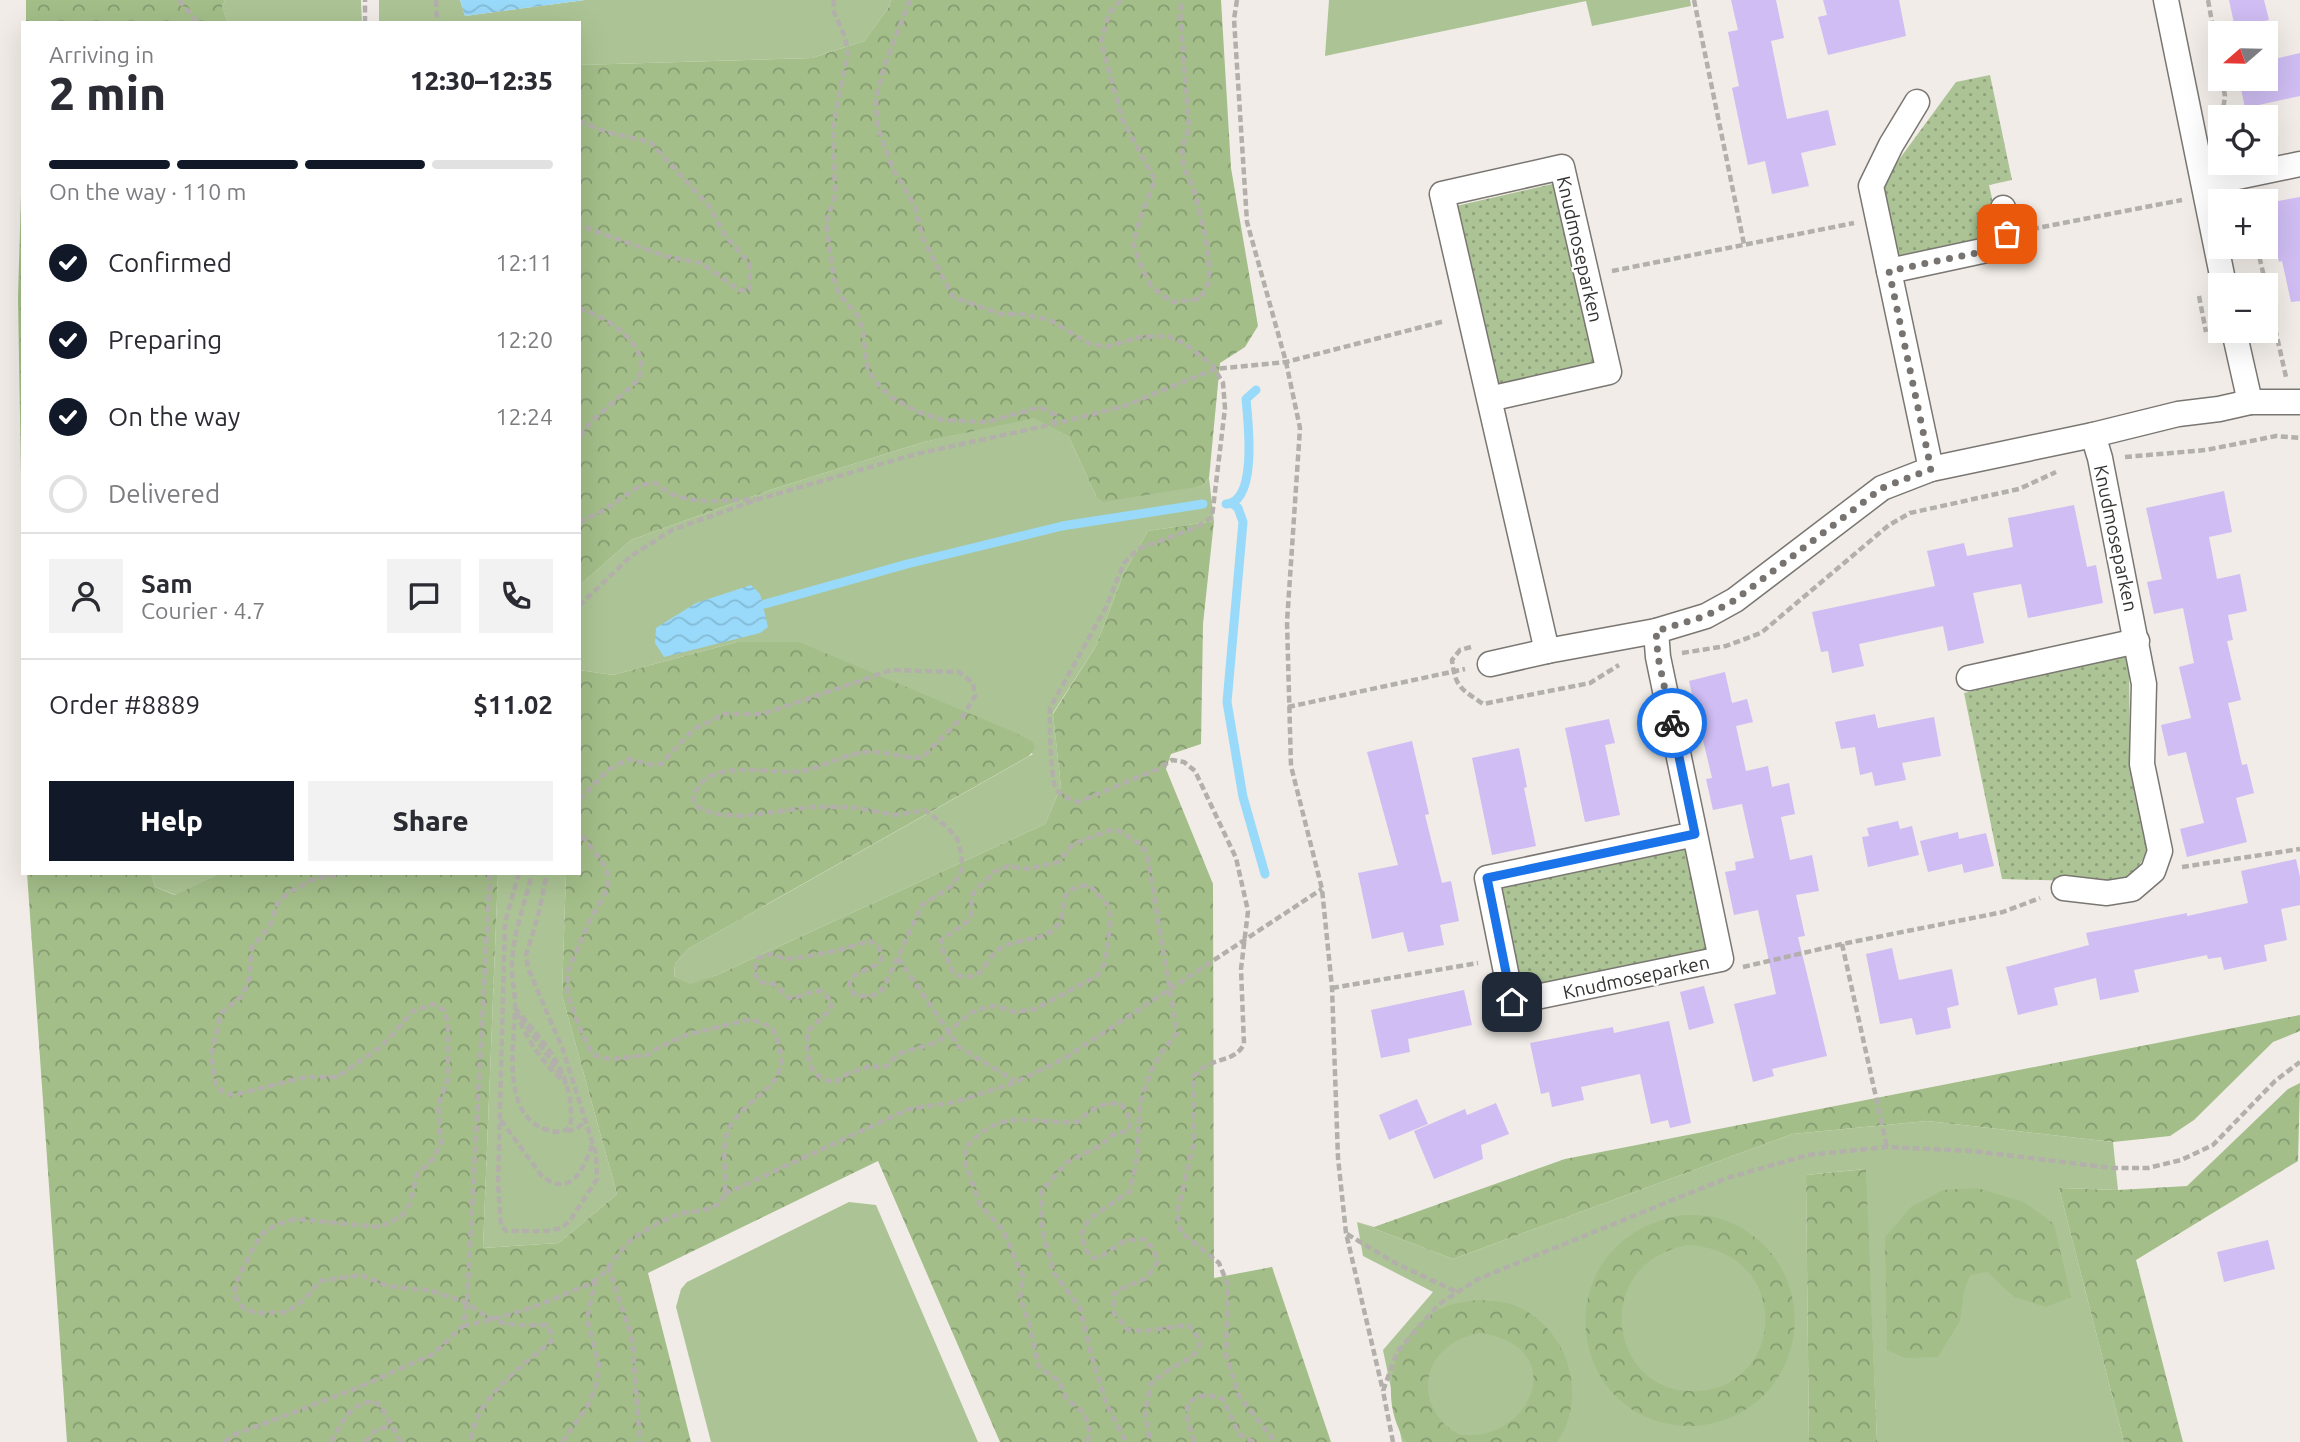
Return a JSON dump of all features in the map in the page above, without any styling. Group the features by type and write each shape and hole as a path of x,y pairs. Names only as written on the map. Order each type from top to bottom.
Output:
{"street":[{"path":"2166,0 2222,273"},
{"path":"1917,102 1891,145 1871,186 1931,469"},
{"path":"2205,188 2300,164"},
{"name":"Knudmoseparken","path":"1489,399 1609,372 1562,167 1442,194 1470,314 1489,399 1547,651"},
{"path":"1889,271 2010,246 2003,208"},
{"path":"2237,343 2250,402"},
{"path":"1490,664 1656,631 1706,616 1735,600 1882,488 1931,469 2096,447 2178,414 2250,402 2296,402"},
{"name":"Knudmoseparken","path":"2096,447 2144,684 2142,764 2160,851 2153,871"},
{"name":"Knudmoseparken","path":"1656,631 1658,657 1695,834 1721,959 1512,1002 1487,878 1695,834"},
{"path":"1969,678 2137,641"},
{"path":"2064,888 2107,893 2132,888 2153,871"}],"path":[{"path":"179,0 196,21"},
{"path":"365,0 365,21"},
{"path":"436,0 437,21"},
{"path":"834,0 833,10 845,37 848,53 833,126 835,195 826,224 834,279 839,293 858,316 867,366 874,380 891,397 918,412 943,420 987,422 1040,407 1055,415 1054,425"},
{"path":"909,0 885,64 876,98 877,125 893,169 915,206 923,239 953,298 1000,314 1021,314 1050,320 1088,343 1105,347 1140,337 1167,336 1185,343 1215,369 1223,383 1226,408 1212,517 1197,527 1138,549 1124,563 1106,607 1050,708 1049,722 1055,786 1062,795 1078,802 1158,769 1172,760 1184,762 1195,771 1236,858 1248,911 1241,969 1244,1044 1240,1052 1205,1066 1193,1077 1194,1142 1177,1213 1181,1232 1219,1263 1228,1285 1226,1354 1239,1396 1275,1442"},
{"path":"1121,0 1109,13 1101,42 1123,121 1155,180 1133,243 1151,286 1172,302 1200,299 1209,282 1206,238 1193,186 1182,166 1182,147 1189,128 1180,13 1182,0"},
{"path":"1237,0 1234,19 1247,222 1286,362 1300,428 1287,622 1291,766 1322,889 1332,988 1338,1158 1346,1233 1393,1442"},
{"path":"1694,0 1744,244"},
{"path":"2208,0 2212,21"},
{"path":"581,122 604,131 650,142 710,207 724,234 749,263 750,289 739,290 701,263 665,256 581,226"},
{"path":"2007,234 2205,188"},
{"path":"1587,276 1878,218"},
{"path":"581,309 602,317 626,336 640,359 640,378 623,396 584,428 581,434"},
{"path":"581,604 631,556 671,530 759,499 916,454 1054,425 1124,406 1215,369 1286,362 1470,314"},
{"path":"2278,332 2296,402 2292,437"},
{"path":"1453,671 1459,688 1483,704 1590,682 1625,662 1726,646 1761,633 1889,525 1910,513 2019,489 2070,464 2096,447 2206,450 2276,436 2300,438"},
{"path":"581,521 601,512 641,485 656,483 665,492 693,500 759,499"},
{"path":"1288,707 1490,664"},
{"path":"581,798 608,770 628,759 661,764 693,730 724,714 763,715 891,670 960,672 973,683 975,696 963,716 923,758 907,759 874,751 806,771 729,771 707,778 696,788 694,800 699,808 715,814 743,816 812,807 851,807 894,815 925,810 947,827 957,839 962,856 961,870 953,885 922,905 883,989 875,996 854,994 849,985 851,977 857,972 868,970 882,958 879,947 870,941 803,957 786,959 772,954 758,958 754,972 760,982 775,984 789,998 821,991 831,1002 830,1010 807,1032 807,1056 814,1072 823,1081 835,1082 849,1073 873,1065 879,1068 887,1066 898,1054 938,1042 970,1013 996,1006 1014,1012 1035,1009 1097,976 1105,963 1111,919 1107,904 1088,885 1077,886 1068,892 1063,900 1056,928 1027,942 1012,943 998,949 983,971 972,977 954,974 941,946 941,940 967,922 971,915 972,896 994,872 1008,866 1028,869 1058,862 1073,844 1110,830 1119,831 1142,845 1148,859 1177,1034 1161,1053 1150,1073 1140,1103 1137,1158 1130,1191 1089,1219 1081,1235 1087,1252 1093,1258 1102,1256 1125,1241 1144,1239 1153,1249 1158,1261 1147,1278 1114,1294 1114,1312 1128,1330 1144,1331 1188,1325 1197,1334 1198,1349 1193,1358 1151,1383 1145,1412 1150,1442"},
{"path":"225,1442 232,1436 357,1388 433,1354 463,1326 538,1307 595,1281 636,1236 677,1215 709,1209 721,1201 725,1194 724,1146 730,1124 776,1080 783,1063 780,1045 772,1027 751,1019 686,1035 648,1055 614,1059 592,1054 568,995 568,971 590,920 608,888 608,875 603,863 581,834"},
{"path":"2153,871 2300,849"},
{"path":"335,875 314,879 288,893 277,904 270,926 252,947 249,979 242,996 221,1013 218,1020 211,1055 216,1085 223,1092 233,1095 306,1077 338,1077 382,1046 413,1012 433,1004 444,1010 448,1023 448,1079 438,1105 440,1143 432,1160 417,1174 410,1205 402,1216 380,1227 295,1219 276,1225 263,1233 252,1250 236,1283 234,1294 245,1309 257,1313 287,1312 304,1299 320,1281 361,1275 388,1286 432,1292 467,1303 495,1319 520,1325 547,1325 551,1342 525,1362 490,1399 478,1415 470,1442"},
{"path":"463,1326 467,1303 491,875"},
{"path":"518,875 505,922 499,1210 501,1224 506,1231 547,1231 562,1227 571,1219 597,1179 596,1154 563,1050 528,968 526,955 547,875"},
{"path":"532,875 512,966 515,1008 511,1060 515,1093 531,1122 549,1131 576,1129 582,1124 583,1115"},
{"path":"1721,959 1738,968 2003,912 2064,888"},
{"path":"725,1194 909,1108 955,1102 1016,1082 1065,1058 1322,889"},
{"path":"1842,944 1887,1147"},
{"path":"897,958 960,1047 1016,1082"},
{"path":"1332,988 1503,959"},
{"path":"515,1008 561,1068 568,1084 571,1124 559,1132"},
{"path":"515,1008 522,1031 555,1074 568,1084"},
{"path":"1383,1391 1397,1352 1439,1304 1457,1292 1478,1279 1727,1178 1808,1155 1887,1147 1972,1151 2112,1168 2148,1168 2182,1160 2213,1145 2275,1081 2300,1062"},
{"path":"1087,1442 1090,1433 1085,1414 1066,1398 1059,1381 1039,1367 1020,1297 1023,1277 1003,1230 980,1205 966,1165 965,1148 978,1134 992,1125 1010,1119 1077,1122 1095,1106 1110,1102 1121,1104 1130,1119 1129,1130 1112,1135 1101,1145 1066,1163 1041,1192 1042,1230 1054,1273 1080,1308 1106,1403 1126,1442"},
{"path":"500,1119 549,1182 565,1184 575,1179 584,1171 593,1144"},
{"path":"1346,1233 1397,1264 1457,1292"},
{"path":"608,1266 632,1338 640,1442"},
{"path":"562,1442 587,1407 596,1386 599,1366 587,1319 595,1281"},
{"path":"1194,1442 1187,1417 1187,1404 1195,1397 1208,1394 1223,1399 1239,1434 1254,1442"},
{"path":"331,1442 352,1408 363,1402 374,1401 382,1407 401,1442"},
{"path":"365,1442 377,1429 391,1427"}],"green space":[{"path":"26,0 225,0 222,7 227,21 26,21"},
{"path":"225,0 361,0 362,21 227,21 222,7"},
{"path":"379,0 460,0 465,16 585,0 891,0 889,7 864,41 812,58 581,65 581,21 379,21"},
{"path":"891,0 1221,0 1231,168 1258,326 1245,347 1220,363 1209,478 1202,486 1103,502 1096,496 1069,437 1034,418 924,442 770,490 631,540 581,584 581,65 812,58 864,41 889,7"},
{"path":"1329,0 1690,0 1691,6 1592,26 1586,1 1325,56"},
{"path":"1990,75 2012,180 1989,185 2001,239 1898,261 1881,184 1956,82"},
{"path":"1557,183 1598,366 1497,389 1456,206"},
{"path":"21,195 21,475 18,298"},
{"path":"1034,417 1069,437 1096,496 1202,486 1209,478 1214,521 1148,531 1123,575 1096,646 1053,713 1061,787 1045,824 717,975 690,985 674,978 675,964 688,949 1033,754 737,642 613,675 581,670 581,584 631,540 770,490 924,442"},
{"path":"1214,521 1203,624 1201,744 1171,754 1166,769 1213,884 1214,1278 1272,1267 1331,1442 1000,1442 878,1161 648,1273 691,1442 67,1442 27,875 152,875 155,887 175,895 216,875 498,875 483,1248 559,1243 617,1194 562,995 566,875 581,875 581,670 613,675 737,642 799,642 1033,742 1035,748 1029,756 688,949 675,964 674,977 690,984 717,975 1045,824 1061,787 1053,714 1096,646 1123,575 1148,531"},
{"path":"2129,655 2130,767 2148,844 2144,858 2136,870 2124,879 2110,882 2002,879 1964,693"},
{"path":"1687,849 1709,951 1522,988 1502,888"},
{"path":"152,875 216,875 176,895 155,887"},
{"path":"498,875 566,875 562,995 617,1194 559,1243 483,1248"},
{"path":"2300,1015 2300,1031 2273,1042 2194,1120 2170,1136 2113,1142 1927,1121 1792,1134 1453,1259 1357,1222 1374,1227 1565,1159"},
{"path":"2300,1083 2298,1161 2136,1260 2183,1442 2124,1442 2059,1188 2118,1190 2187,1186 2288,1089"},
{"path":"1927,1121 2113,1142 2118,1190 2059,1188 2124,1442 1877,1442 1865,1169 1806,1175 1809,1442 1402,1442 1383,1350 1433,1292 1363,1256 1357,1222 1453,1259 1792,1134"},
{"path":"1866,1169 1877,1442 1809,1442 1806,1175"},
{"path":"1977,1188 2024,1202 2054,1224 2071,1297 2046,1307 2014,1297 1987,1272 1970,1275 1964,1291 1960,1321 1938,1357 1905,1358 1887,1350 1885,1237 1911,1207 1943,1190"},
{"path":"849,1202 876,1205 978,1442 711,1442 676,1307 681,1289 687,1282"},
{"path":"1683,1215 1714,1217 1752,1235 1774,1256 1788,1281 1794,1309 1793,1337 1785,1365 1769,1390 1745,1410 1721,1421 1695,1426 1650,1419 1617,1398 1595,1367 1586,1330 1589,1293 1606,1258 1637,1231","holes":["1687,1245 1721,1252 1746,1269 1760,1292 1765,1317 1762,1343 1749,1366 1728,1383 1699,1391 1669,1388 1646,1374 1630,1353 1622,1328 1623,1302 1634,1277 1655,1257"]},
{"path":"1479,1300 1507,1303 1534,1316 1549,1330 1560,1347 1568,1365 1572,1385 1567,1424 1557,1442 1406,1442 1392,1405 1394,1367 1401,1349 1411,1333 1425,1319 1442,1308","holes":["1481,1333 1509,1342 1526,1356 1533,1373 1531,1392 1522,1409 1506,1424 1486,1433 1461,1435 1450,1429 1435,1411 1428,1387 1429,1375 1439,1355 1458,1341"]}],"water":[{"path":"460,0 585,0 465,16"},
{"path":"751,585 760,594 768,627 760,633 664,657 655,643 656,628 696,603"}],"building":[{"path":"1731,0 1776,0 1784,38 1771,41 1787,119 1828,110 1836,145 1801,153 1809,186 1772,194 1765,161 1748,165 1732,88 1739,86 1728,32 1738,30"},
{"path":"1823,0 1899,0 1906,36 1828,55 1818,17 1827,15"},
{"path":"2229,0 2264,0 2269,20 2234,21"},
{"path":"2300,53 2300,96 2259,105 2244,105 2241,91 2278,91 2278,58"},
{"path":"2300,197 2300,301 2291,302 2282,261 2279,262 2278,201"},
{"path":"2224,491 2232,532 2209,537 2217,579 2240,574 2247,611 2228,615 2233,640 2227,641 2241,700 2228,703 2242,765 2247,764 2254,793 2236,798 2247,842 2187,857 2180,829 2204,823 2186,752 2168,756 2161,725 2191,718 2179,667 2194,663 2183,608 2154,614 2147,582 2162,579 2146,508"},
{"path":"2074,505 2087,567 2096,565 2103,603 2028,618 2021,584 1973,593 1984,643 1948,651 1943,626 1859,644 1864,666 1832,673 1828,651 1821,652 1812,612 1935,586 1927,551 1964,543 1967,556 2013,547 2008,518"},
{"path":"1725,672 1732,703 1747,699 1753,722 1736,726 1746,771 1768,766 1772,787 1789,783 1795,814 1781,817 1790,860 1812,855 1819,891 1796,895 1805,936 1798,937 1827,1056 1772,1069 1774,1076 1753,1082 1734,1004 1776,994 1758,910 1734,915 1725,872 1736,870 1735,862 1754,858 1742,804 1713,810 1706,779 1712,778 1689,681"},
{"path":"1875,714 1878,728 1934,717 1941,756 1902,763 1906,780 1875,786 1872,772 1860,775 1855,747 1841,749 1835,722"},
{"path":"1609,719 1615,743 1605,745 1620,815 1585,822 1565,728"},
{"path":"1412,741 1429,814 1425,815 1442,883 1451,881 1459,921 1440,925 1444,945 1408,952 1403,932 1372,939 1358,873 1398,865 1367,752"},
{"path":"1519,748 1536,846 1492,855 1472,758"},
{"path":"1898,821 1900,829 1912,826 1919,855 1868,867 1862,837 1869,836 1867,828"},
{"path":"1958,832 1959,839 1986,833 1994,866 1964,873 1962,864 1928,872 1920,841"},
{"path":"2296,859 2300,877 2300,905 2281,909 2287,940 2264,945 2267,961 2224,970 2221,957 2208,959 2207,955 2134,970 2139,992 2100,1000 2096,978 2054,988 2058,1005 2018,1015 2006,967 2089,945 2086,933 2248,903 2241,871"},
{"path":"1892,948 1899,980 1952,969 1959,1005 1947,1008 1951,1028 1916,1035 1912,1018 1880,1024 1866,954"},
{"path":"1704,986 1714,1023 1689,1030 1680,992"},
{"path":"1464,990 1472,1025 1408,1039 1410,1052 1381,1058 1371,1010"},
{"path":"1669,1021 1691,1123 1670,1128 1668,1120 1651,1124 1640,1074 1581,1087 1584,1100 1552,1107 1549,1092 1541,1094 1530,1043 1613,1027 1614,1033"},
{"path":"1417,1099 1428,1124 1389,1140 1379,1115"},
{"path":"1496,1103 1509,1134 1481,1145 1483,1159 1434,1179 1414,1131 1465,1109 1467,1115"},
{"path":"2268,1240 2275,1269 2224,1282 2217,1252"}],"waterway":[{"path":"1226,504 1236,500 1243,490 1247,476 1249,441 1246,399 1256,390"},
{"path":"1232,503 1238,508 1243,522 1227,702 1243,797 1265,874"},
{"path":"765,604 907,564 1062,526 1203,504"}],"way so far":[{"path":"1672,723 1658,657 1656,631 1706,616 1735,600 1858,504 1882,488 1931,469 1889,271 2010,246 2007,234"}],"route":[{"path":"1512,1002 1487,878 1695,834 1672,723"}]}
